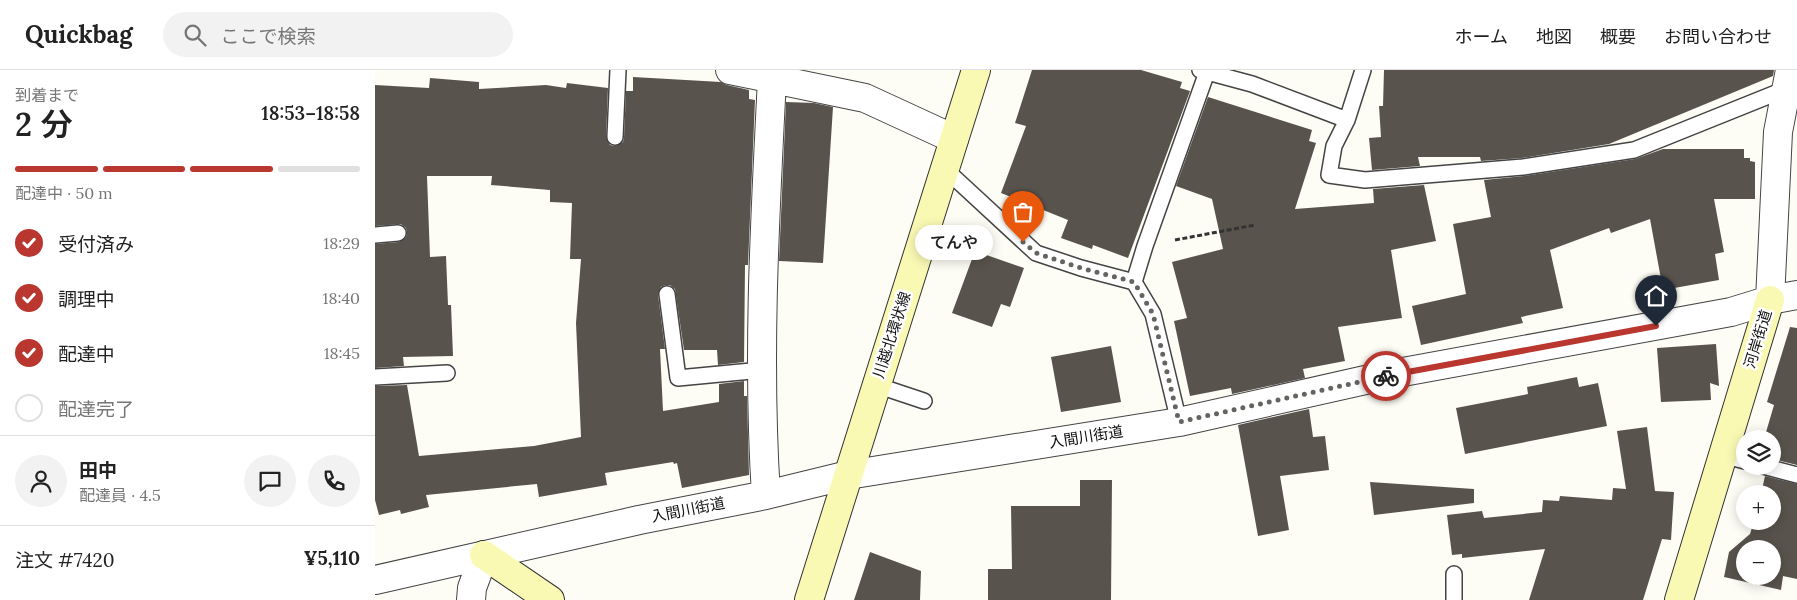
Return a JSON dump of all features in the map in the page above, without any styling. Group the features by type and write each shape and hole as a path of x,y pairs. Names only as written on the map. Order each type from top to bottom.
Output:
{"main road":[{"name":"川越北環状線","path":"809,600 976,70"},
{"name":"河岸街道","path":"1679,600 1733,458 1770,300"},
{"path":"484,555 550,600"}],"street":[{"path":"730,70 865,98 955,139"},
{"path":"766,495 762,442 763,260 773,79"},
{"name":"河岸街道","path":"1770,300 1777,132 1791,82"},
{"name":"入間川街道","path":"375,580 639,520 766,495 848,475 1006,441 1179,422 1392,374 1731,312 1770,300 1797,295"},
{"path":"471,600 472,588 484,555"}],"lane":[{"path":"615,137 618,70"},
{"path":"1363,70 1347,120 1333,146 1329,175 1365,180 1523,167 1634,150 1791,82"},
{"path":"1134,282 1204,71 1255,77 1347,120"},
{"path":"945,169 1036,253 1081,268 1134,282 1153,314 1179,422"},
{"path":"375,235 398,233"},
{"path":"667,294 678,378 762,370"},
{"path":"375,377 447,373"},
{"path":"877,385 924,401"},
{"path":"1781,471 1797,475"},
{"path":"1453,600 1454,574"}],"path":[{"path":"1145,246 1255,225"}],"building":[{"path":"1032,70 1141,70 1182,82 1180,88 1190,91 1128,258 1093,245 1092,249 1061,238 1068,220 1001,193 1026,126 1015,123"},
{"path":"1384,70 1774,70 1773,76 1609,144 1522,158 1481,161 1480,157 1418,157 1420,166 1372,170 1369,138 1381,137 1379,106 1383,106"},
{"path":"633,77 721,82 749,90 749,99 755,100 748,265 745,265 744,362 718,365 717,350 684,350 675,289 670,285 665,285 661,287 658,295 665,349 660,349 663,411 719,402 719,384 744,381 744,396 747,396 749,475 682,488 677,463 674,464 673,462 605,473 607,485 539,497 537,484 426,495 429,507 401,514 400,510 379,515 375,500 375,386 407,385 419,456 534,446 581,437 576,323 581,259 570,259 572,203 550,202 550,190 491,185 492,176 427,176 430,257 446,256 448,305 451,305 453,356 403,357 404,366 375,368 375,244 399,242 406,237 407,233 406,228 401,224 375,226 375,85 429,88 430,78 479,82 479,89 546,85 566,88 567,83 608,88 606,137 610,145 615,146 623,142 626,91 633,91"},
{"path":"1208,97 1312,130 1309,141 1316,143 1295,209 1374,203 1373,189 1424,185 1436,241 1391,250 1402,318 1338,327 1345,361 1303,369 1305,378 1232,394 1231,388 1190,396 1174,321 1187,318 1172,262 1223,249 1212,199 1176,186"},
{"path":"786,102 814,103 833,107 823,263 779,261"},
{"path":"1663,149 1744,149 1744,158 1750,158 1750,161 1755,162 1755,199 1714,199 1724,252 1715,254 1719,280 1663,290 1650,219 1611,233 1609,228 1550,250 1563,308 1521,317 1523,323 1421,345 1412,306 1466,294 1453,224 1491,217 1484,180 1524,176 1635,159"},
{"path":"975,251 1024,268 1010,307 1001,304 992,327 952,313"},
{"path":"1790,327 1797,328 1797,465 1781,461 1781,430 1767,430 1774,405 1767,402"},
{"path":"1716,344 1719,386 1710,383 1711,400 1661,402 1657,348"},
{"path":"1111,346 1121,402 1061,412 1051,357"},
{"path":"1577,377 1579,387 1598,383 1607,426 1465,454 1456,408 1528,394 1527,387"},
{"path":"1309,409 1313,437 1325,436 1329,470 1280,476 1289,530 1258,536 1238,425"},
{"path":"1647,427 1655,491 1674,492 1671,540 1662,539 1643,600 1529,600 1545,549 1462,558 1462,554 1452,555 1447,515 1482,511 1484,518 1542,512 1543,500 1559,501 1560,496 1612,500 1613,488 1626,489 1617,431"},
{"path":"1765,476 1797,484 1797,579 1783,576 1781,590 1759,585 1781,585 1781,540 1743,540 1750,534 1751,530 1781,530 1781,485 1763,485"},
{"path":"1080,480 1112,480 1111,600 988,600 988,569 1012,569 1011,506 1080,506"},
{"path":"1370,482 1474,489 1474,503 1374,515"},
{"path":"1736,546 1736,580 1724,577 1729,552"},
{"path":"870,552 921,571 920,600 854,600"}],"way so far":[{"path":"1023,242 1036,253 1081,268 1134,282 1153,314 1179,422 1386,376"}],"place":[{"name":"てんや","path":"1023,242"}],"route":[{"path":"1386,376 1656,326"}]}
